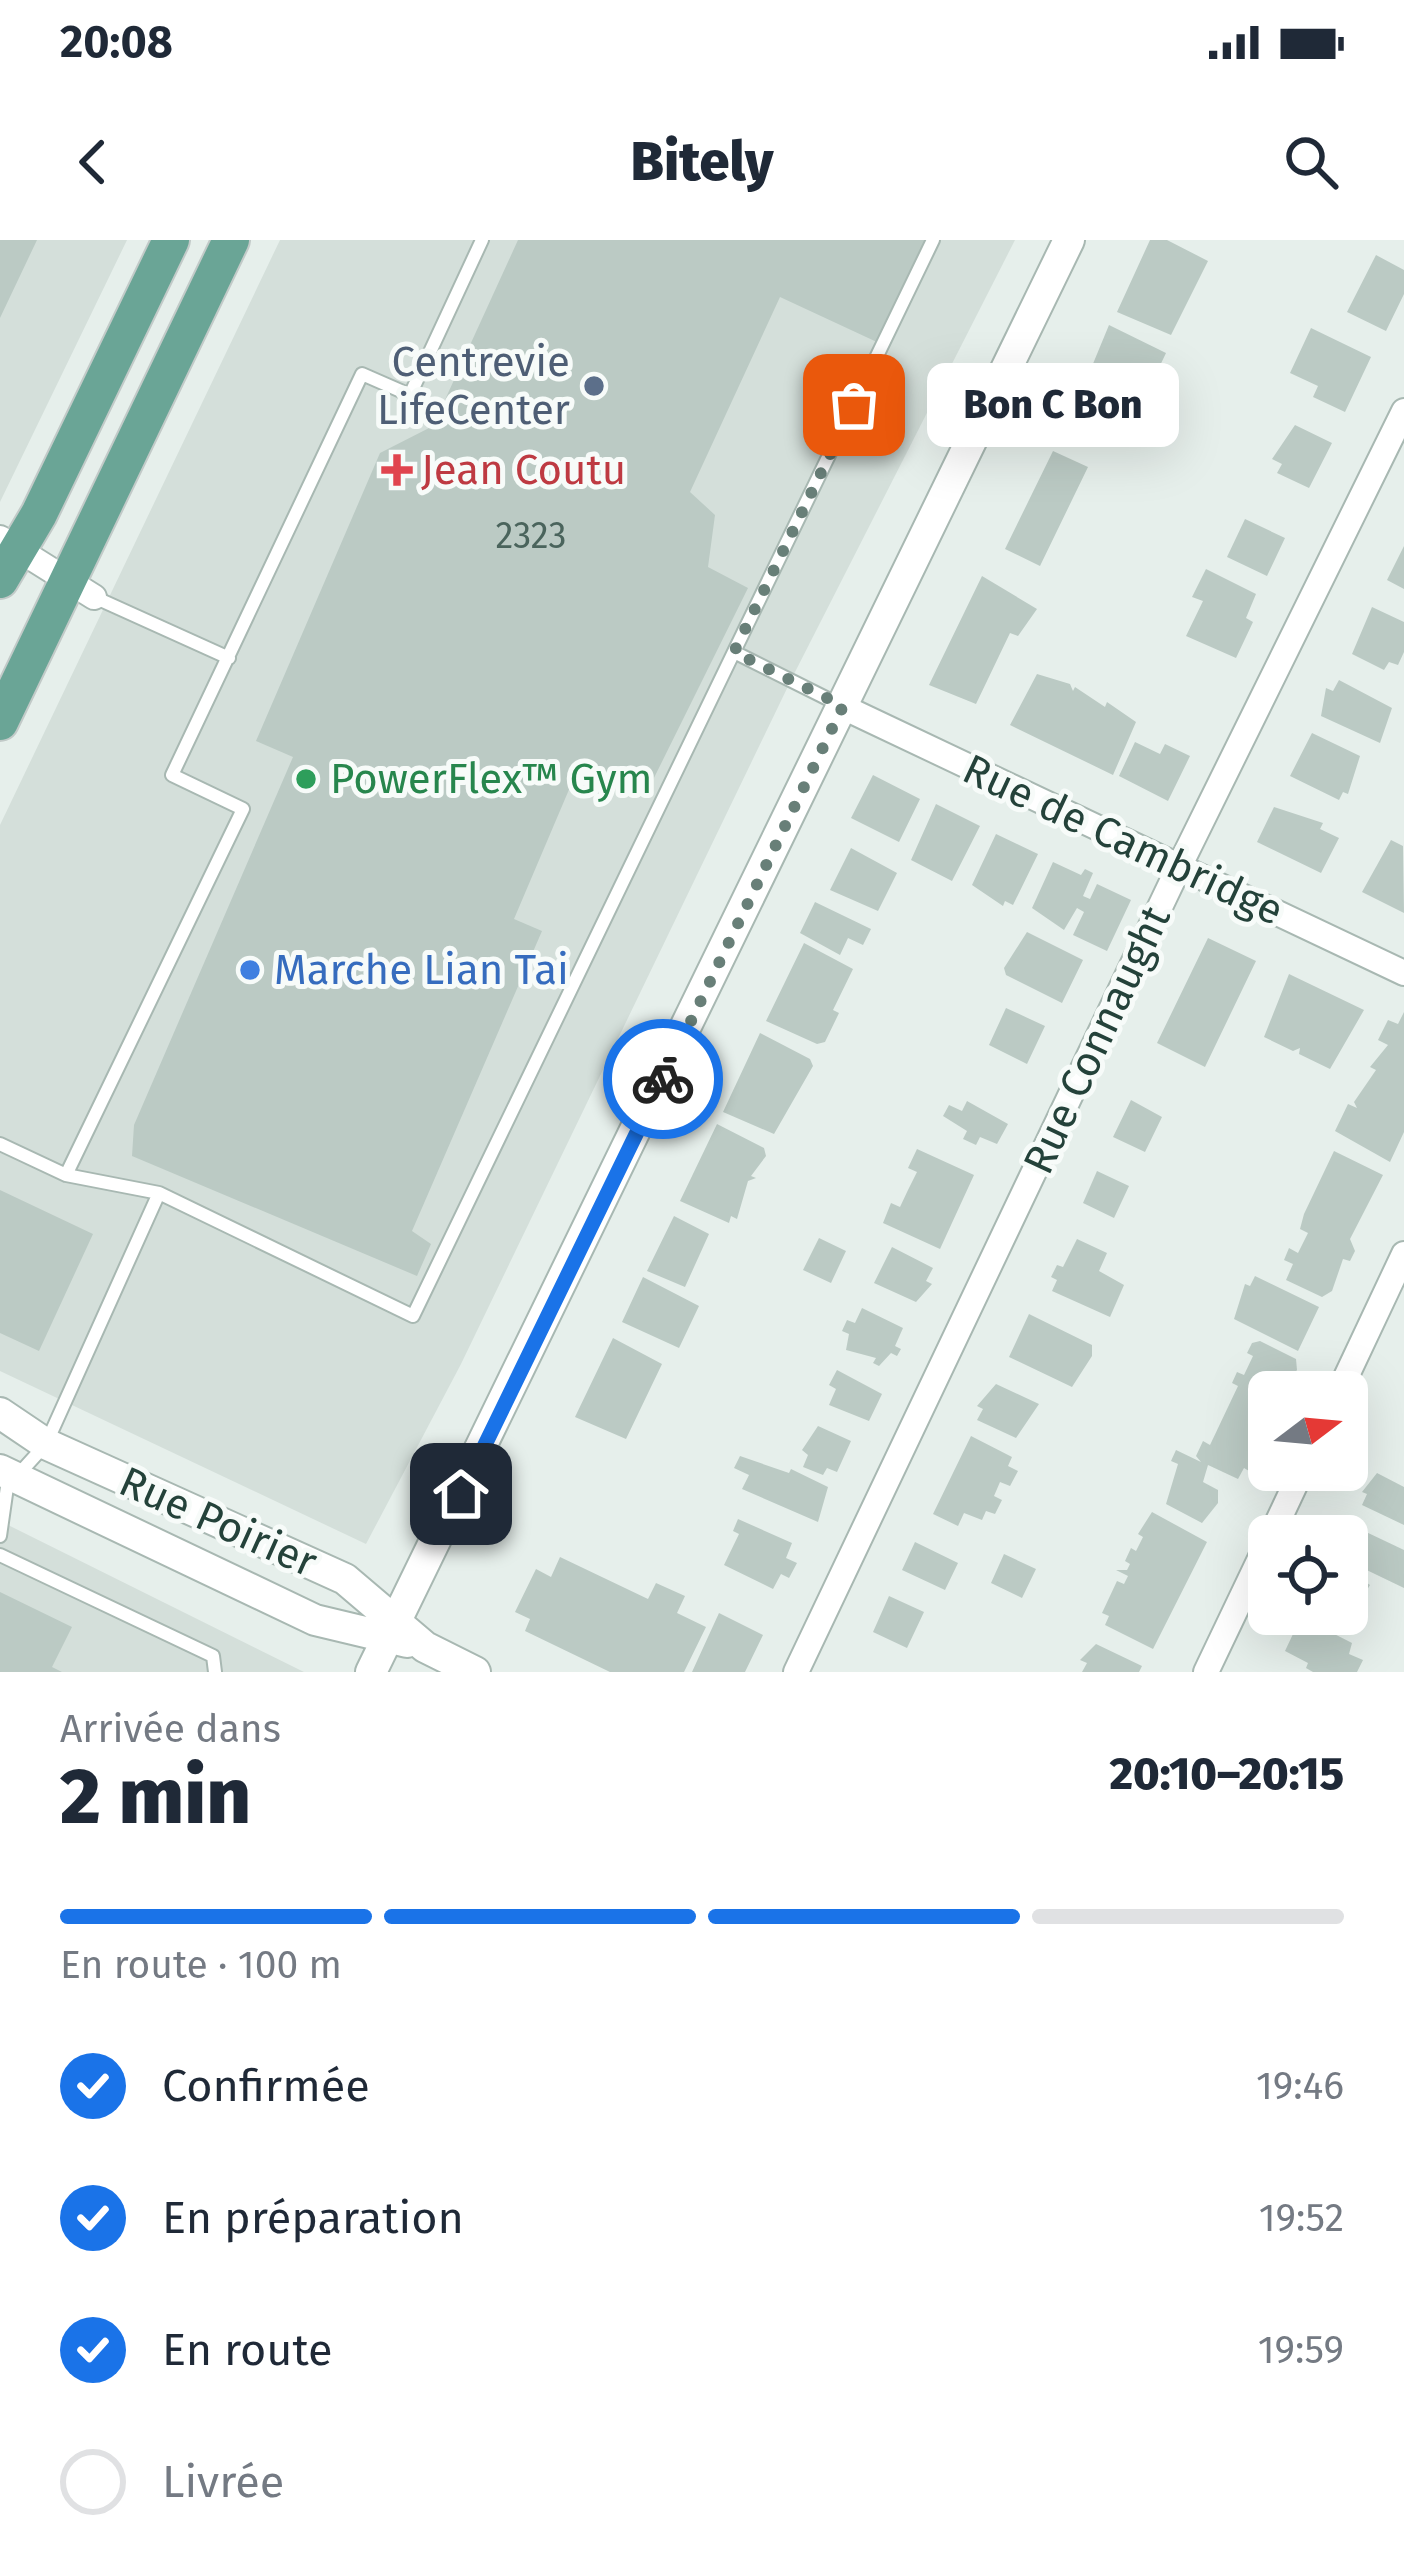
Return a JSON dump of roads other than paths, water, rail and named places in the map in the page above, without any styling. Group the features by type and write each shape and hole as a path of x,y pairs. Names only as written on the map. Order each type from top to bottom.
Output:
{"main road":[{"path":"6,559 170,240"},
{"path":"0,722 76,588 231,240"}],"street":[{"path":"371,1672 1069,240"},
{"name":"Rue Connaught","path":"796,1672 1179,866 1404,411"},
{"path":"6,559 76,588"},
{"name":"Rue de Cambridge","path":"843,706 1404,974"},
{"path":"1349,1371 1404,1254"},
{"name":"Rue Poirier","path":"0,1414 46,1444 345,1579 393,1630 475,1672"},
{"name":"Rue Poirier","path":"7,1473 315,1620 393,1630"},
{"path":"1206,1672 1248,1584"}],"lane":[{"path":"66,1175 243,809 172,775 362,374 410,395 482,240"},
{"path":"0,1144 66,1175 160,1193 413,1316 933,240"},
{"path":"76,588 229,658"},
{"path":"734,652 843,706"},
{"path":"0,1536 7,1473 46,1444 160,1193"},
{"path":"0,1555 213,1656 215,1672"}],"place":[{"name":"Centrevie LifeCenter","path":"594,386"},
{"name":"Bon C Bon","path":"854,405"},
{"name":"Jean Coutu","path":"397,470"},
{"name":"PowerFlex™ Gym","path":"306,779"},
{"name":"Marche Lian Tai","path":"250,970"}]}
